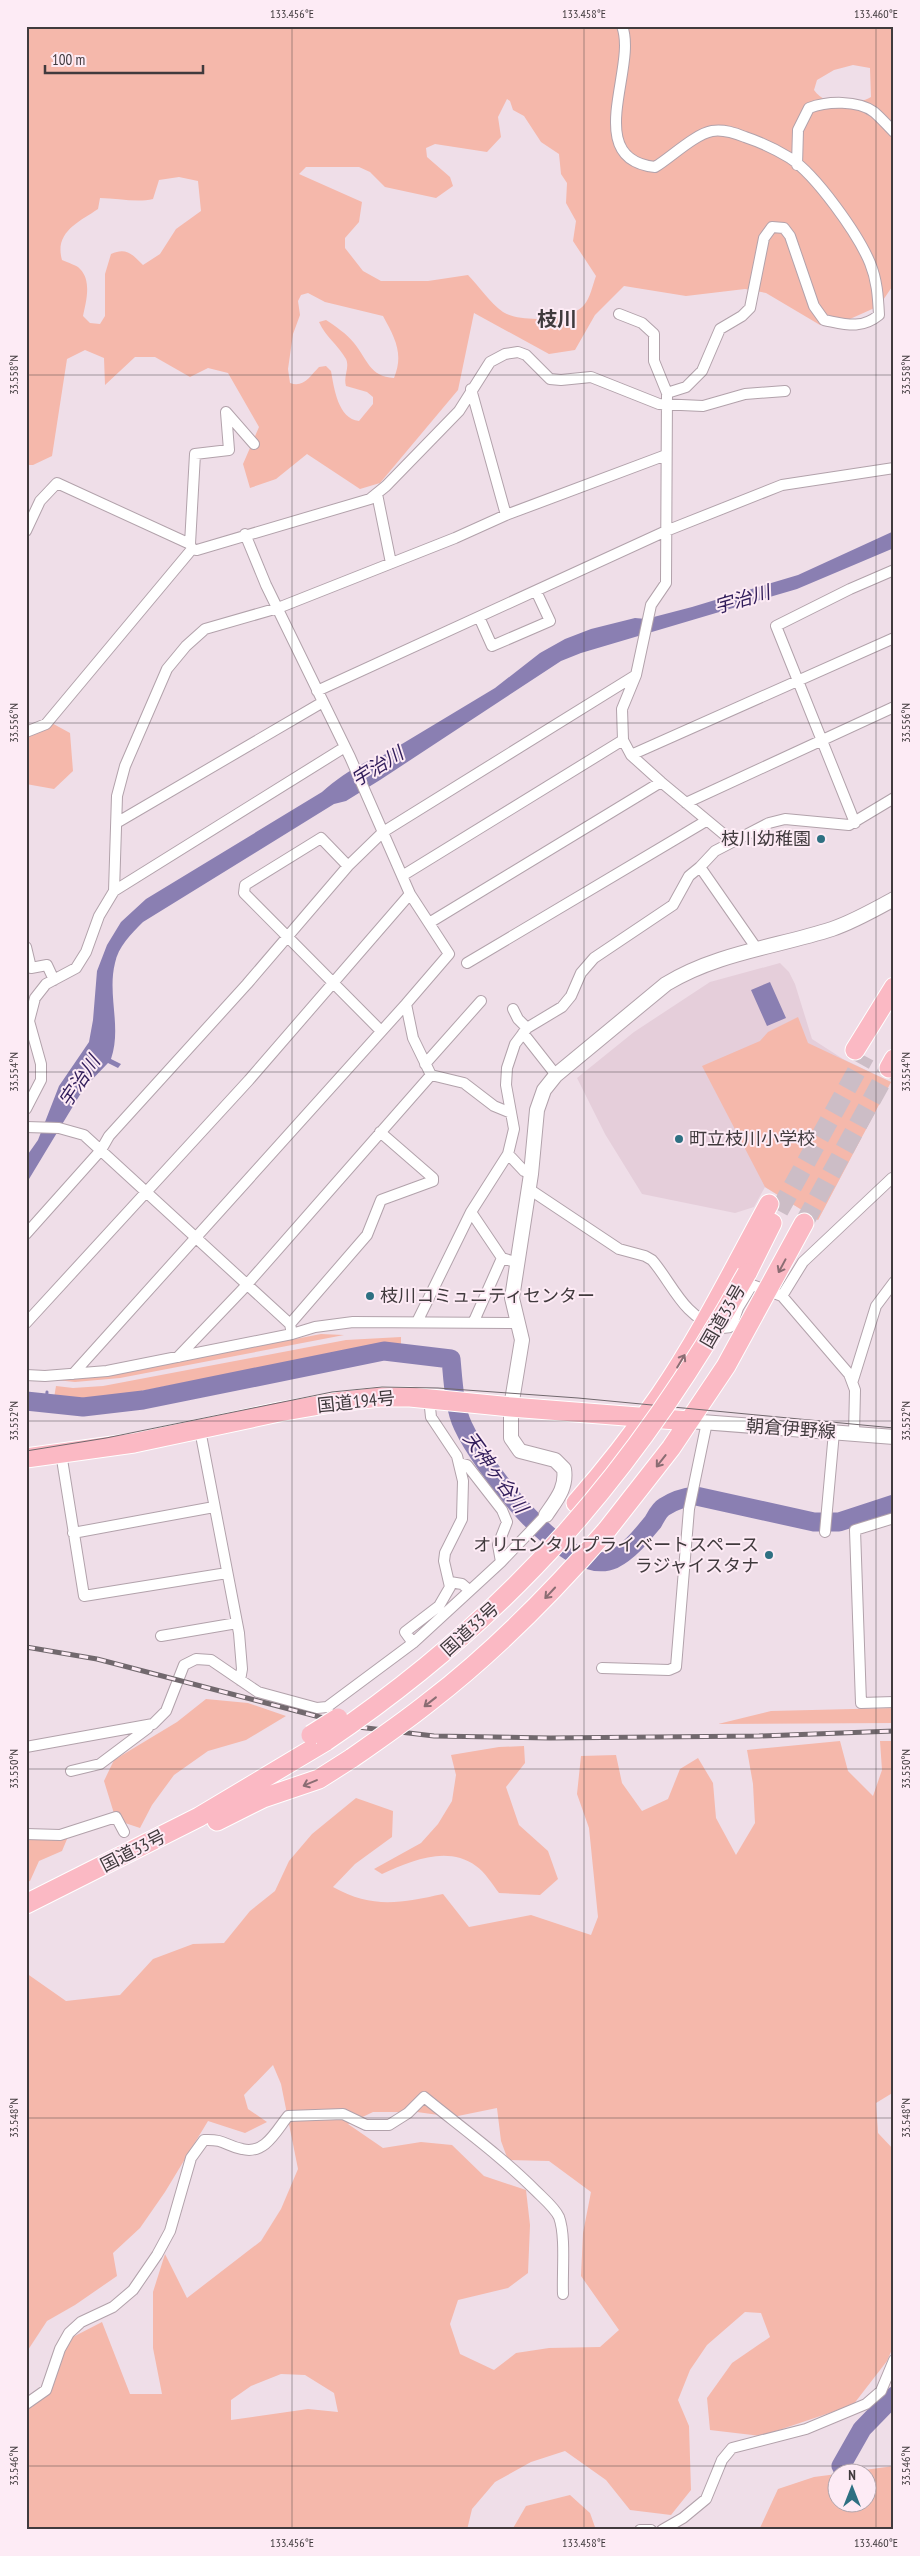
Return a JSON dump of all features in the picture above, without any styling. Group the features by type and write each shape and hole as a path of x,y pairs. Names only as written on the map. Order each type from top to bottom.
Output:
{"highway":[{"path":"894,987 860,1053 894,1007"},
{"name":"国道33号","path":"319,1738 412,1679 455,1643 519,1584 607,1487 683,1382 747,1274 774,1207 703,1322"},
{"path":"136,1851 179,1839 263,1798 319,1779 352,1758 430,1702 488,1653 532,1612 606,1531 698,1422 726,1366 775,1294 804,1223"},
{"path":"136,1851 319,1738 453,1630 530,1556 605,1470 645,1417 703,1322"},
{"name":"国道194号","path":"26,1458 200,1430 337,1402 379,1397 434,1399 698,1422"},
{"name":"国道33号","path":"26,1904 136,1851"}],"street":[{"path":"622,26 624,61 616,112 617,134 632,162 639,166 655,167 701,135 712,131 729,131 761,144 797,164 825,195 859,240 871,265 878,287 879,315 870,322 855,326 824,320 814,306 790,236 784,228 772,227 762,243 750,308 742,316 720,329 702,371 686,387 667,392"},
{"path":"797,164 798,130 809,108 819,104 857,104 873,111 894,132"},
{"path":"619,314 642,323 654,334 654,362 667,392 666,583 651,605 640,648 636,675 622,709 623,740 631,755 706,821 732,841"},
{"path":"26,531 40,501 57,483 197,550 370,499 458,411 471,388 490,362 505,354 518,352 526,355 550,379 561,380 591,377 659,404 703,406 745,394 785,391"},
{"path":"471,388 506,515"},
{"path":"26,732 46,724 191,546 195,454 229,450 226,412 254,444"},
{"path":"114,891 118,822 117,796 125,766 167,669 186,646 205,629 278,608 506,515 666,455"},
{"path":"317,691 666,531 782,485 894,468"},
{"path":"377,494 391,563"},
{"path":"73,1374 449,954 410,894 350,757 278,608 246,534"},
{"path":"855,823 776,626 894,570"},
{"path":"479,617 492,646 550,621 536,590"},
{"path":"631,755 894,638"},
{"path":"26,1234 101,1150 109,1136 348,866 383,832 636,675"},
{"path":"118,822 322,702"},
{"path":"686,803 894,707"},
{"path":"402,876 623,740"},
{"path":"26,1108 41,1080 41,1064 29,1035 35,998 46,984 76,968 86,952 99,916 114,891 344,747"},
{"path":"429,924 661,782"},
{"path":"417,1322 471,1212 508,1154 514,1130 506,1085 507,1068 515,1044 525,1031 562,1007 571,996 581,973 594,958 674,905 689,876 715,851 769,823 785,819 849,826 894,798"},
{"path":"467,963 706,821"},
{"path":"348,866 321,838 258,874 245,885 244,893 381,1031"},
{"path":"700,867 756,949"},
{"path":"26,1323 248,1080 410,894"},
{"path":"71,1771 100,1764 153,1724 166,1711 181,1672 189,1660 202,1658 211,1660 258,1692 317,1708 328,1707 413,1643 501,1562 526,1536 560,1495 564,1483 564,1469 555,1460 529,1455 514,1445 511,1438 511,1407 522,1352 522,1340 512,1298 531,1174 537,1110 544,1090 556,1075 666,984 701,965 833,928 894,899"},
{"path":"26,947 29,968 47,965 54,980"},
{"path":"425,1064 481,1000"},
{"path":"406,1004 412,1038 431,1075 464,1083 494,1106 511,1113"},
{"path":"513,1009 525,1031 556,1075"},
{"path":"178,1357 246,1285 431,1075"},
{"path":"26,1127 59,1128 80,1134 101,1150 290,1324 292,1334"},
{"path":"290,1324 367,1235 382,1200 433,1181 433,1178 380,1132"},
{"path":"508,1154 524,1171 531,1174"},
{"path":"775,1294 803,1262 892,1178"},
{"path":"529,1189 619,1249 645,1256 652,1260 690,1312 703,1322 728,1328 734,1322 738,1308 749,1287 756,1285 775,1294 853,1380"},
{"path":"471,1212 502,1258 518,1263"},
{"path":"474,1321 502,1258"},
{"path":"854,1434 855,1390 853,1380 876,1306 894,1282"},
{"path":"26,1376 107,1371 292,1334 315,1327 346,1323 474,1321 518,1323"},
{"path":"413,1643 405,1632 439,1606 450,1586 444,1561 445,1553 458,1531 464,1506 464,1480 458,1456 430,1417 434,1399"},
{"path":"602,1668 669,1670 676,1667 698,1422"},
{"name":"朝倉伊野線","path":"698,1422 894,1437"},
{"path":"200,1430 236,1623 242,1669 240,1680"},
{"path":"825,1531 834,1432"},
{"path":"61,1453 84,1596 227,1573"},
{"path":"459,1463 467,1465 502,1510 507,1522 498,1545 501,1562"},
{"path":"73,1533 214,1507"},
{"path":"894,1518 855,1530 861,1703 894,1702"},
{"path":"450,1582 462,1584 469,1590"},
{"path":"161,1636 236,1623"},
{"path":"26,1746 139,1728 153,1724"},
{"path":"26,1834 60,1835 116,1817 124,1832"},
{"path":"26,2404 46,2390 60,2349 69,2333 81,2322 113,2307 133,2290 157,2255 170,2231 191,2158 204,2140 219,2139 243,2150 257,2150 266,2144 288,2116 343,2114 366,2125 389,2125 408,2113 424,2096 467,2133 497,2154 559,2216 562,2235 563,2294"},
{"path":"662,2530 683,2518 706,2499 722,2460 732,2448 806,2429 866,2404 881,2391 894,2360"},
{"path":"640,2530 651,2530"}],"shaded area":[{"path":"26,26 894,26 894,284 879,306 841,323 820,325 766,293 745,289 686,296 624,286 595,315 575,350 549,354 474,313 458,390 380,483 360,489 307,454 276,479 250,488 243,464 259,427 228,373 208,368 190,377 155,357 135,357 105,385 104,358 85,350 67,359 52,456 33,465 26,465","holes":["853,65 870,68 871,97 857,102 841,103 825,100 819,96 814,90 817,80 834,70","507,99 510,101 513,110 524,116 541,142 559,154 561,174 567,183 566,203 576,221 573,241 596,276 590,295 584,305 568,314 545,319 511,316 494,304 468,275 428,281 381,281 363,271 345,248 345,238 359,222 362,202 299,174 306,167 359,167 370,172 385,187 436,198 453,186 450,177 427,157 426,148 435,144 487,152 501,137 498,117","179,177 198,181 201,211 176,229 160,254 143,265 128,253 121,251 111,254 105,274 105,316 100,324 90,323 83,316 87,292 84,274 77,266 62,260 60,250 65,235 76,223 98,209 100,198 153,199 159,180","308,293 325,302 383,316 391,332 398,354 394,378 386,377 374,371 344,333 326,320 319,322 346,359 346,386 367,392 373,397 373,404 359,421 346,415 342,409 338,402 331,371 326,366 319,367 303,383 290,383 288,369 293,334 300,315 298,301 301,295"]},
{"path":"48,721 70,733 73,771 54,789 26,784 26,733"},
{"name":"町立枝川小学校","path":"780,963 789,972 795,984 812,1039 843,1059 891,1082 818,1220 765,1187 754,1207 735,1213 642,1194 605,1134 577,1078 634,1032 710,982"},
{"path":"798,1017 808,1043 891,1082 818,1220 765,1187 702,1066 760,1041 768,1032"},
{"path":"321,1334 344,1335 120,1378 75,1382 56,1380 142,1369"},
{"path":"401,1337 401,1347 397,1348 310,1359 111,1396 83,1399 54,1398 56,1386 73,1388 103,1386 346,1340"},
{"path":"206,1699 248,1703 286,1716 246,1740 208,1751 174,1775 152,1805 140,1828 116,1820 104,1781 114,1760 177,1722"},
{"path":"894,1708 894,1723 718,1724 771,1711"},
{"path":"840,1741 848,1771 873,1796 882,1770 880,1741 894,1741 894,2092 876,2103 878,2133 894,2150 894,2345 887,2361 853,2405 761,2436 710,2430 707,2398 732,2363 770,2337 761,2313 745,2312 707,2345 690,2370 678,2400 689,2426 691,2490 671,2515 630,2510 606,2480 565,2451 531,2462 495,2482 472,2509 467,2530 26,2530 26,2402 42,2391 71,2338 102,2322 130,2394 162,2394 153,2348 153,2292 165,2254 187,2298 261,2241 281,2209 298,2169 281,2084 273,2065 244,2095 248,2109 267,2122 245,2133 208,2121 165,2192 140,2228 113,2253 117,2276 75,2305 47,2321 26,2353 26,1973 66,2001 120,1995 153,1959 193,1944 224,1943 250,1911 275,1891 289,1861 312,1834 356,1798 393,1811 392,1837 355,1864 333,1887 361,1899 387,1902 414,1900 443,1894 469,1927 531,1915 591,1935 598,1917 589,1828 577,1794 581,1756 616,1755 622,1783 642,1811 668,1799 680,1769 698,1758 713,1783 716,1818 736,1855 755,1823 753,1784 747,1750","holes":["497,2108 501,2141 508,2160 549,2161 591,2192 583,2233 581,2276 619,2330 600,2347 549,2348 516,2353 494,2370 460,2354 450,2324 458,2300 508,2288 528,2273 530,2225 526,2190 484,2176 452,2145 421,2142 383,2148 348,2124 373,2112 417,2112 453,2117","281,2374 305,2375 334,2393 338,2412 308,2409 231,2420 231,2400 251,2386"]},
{"path":"524,1746 525,1763 506,1787 519,1825 548,1851 558,1879 540,1895 499,1893 476,1866 465,1860 453,1857 429,1857 405,1864 382,1874 374,1869 421,1843 438,1824 452,1801 456,1775 451,1755 499,1747"},
{"path":"70,1832 62,1851 39,1861 30,1881 26,1882 26,1836"},
{"path":"894,2466 894,2530 759,2530 778,2489 814,2477 828,2475 828,2514 878,2514 878,2468"},
{"path":"570,2495 590,2513 596,2530 512,2530 526,2506"}],"water":[{"name":"宇治川","path":"894,531 894,548 797,589 581,653 561,661 380,780 346,801 334,804 143,922 122,946 115,963 113,975 115,1035 111,1059 121,1064 118,1068 108,1063 84,1088 26,1184 26,1157 38,1140 59,1086 89,1042 93,1020 97,971 107,945 121,922 146,899 322,792 350,771 382,756 495,688 540,653 565,639 591,629 635,618 646,619 692,607 798,575"},
{"path":"770,982 786,1018 767,1026 751,990"}],"waterway":[{"name":"天神ヶ谷川","path":"26,1401 83,1407 143,1400 384,1351 451,1359 454,1393 460,1419 472,1443 487,1465 527,1515 550,1536 573,1553 594,1561 614,1559 620,1556 640,1537 662,1508 684,1498 696,1496 814,1522 839,1522 894,1504"},
{"path":"46,1403 47,1392"},
{"name":"天神ヶ谷川","path":"842,2464 862,2429 894,2396"}],"tunnel":[{"path":"779,1211 865,1056"},
{"path":"804,1223 889,1068"}],"tram line":[{"path":"26,1451 106,1438 332,1392 382,1387 438,1388 578,1398 894,1428"}],"railway":[{"path":"26,1647 97,1659 358,1727 434,1736 550,1738 759,1736 894,1731"}],"place":[{"name":"枝川幼稚園","path":"821,839"},
{"name":"町立枝川小学校","path":"679,1139"},
{"name":"枝川コミュニティセンター","path":"370,1296"},
{"name":"オリエンタルプライベートスペース ラジャイスタナ","path":"769,1555"}],"district":[{"name":"枝川","path":"557,319"}]}
